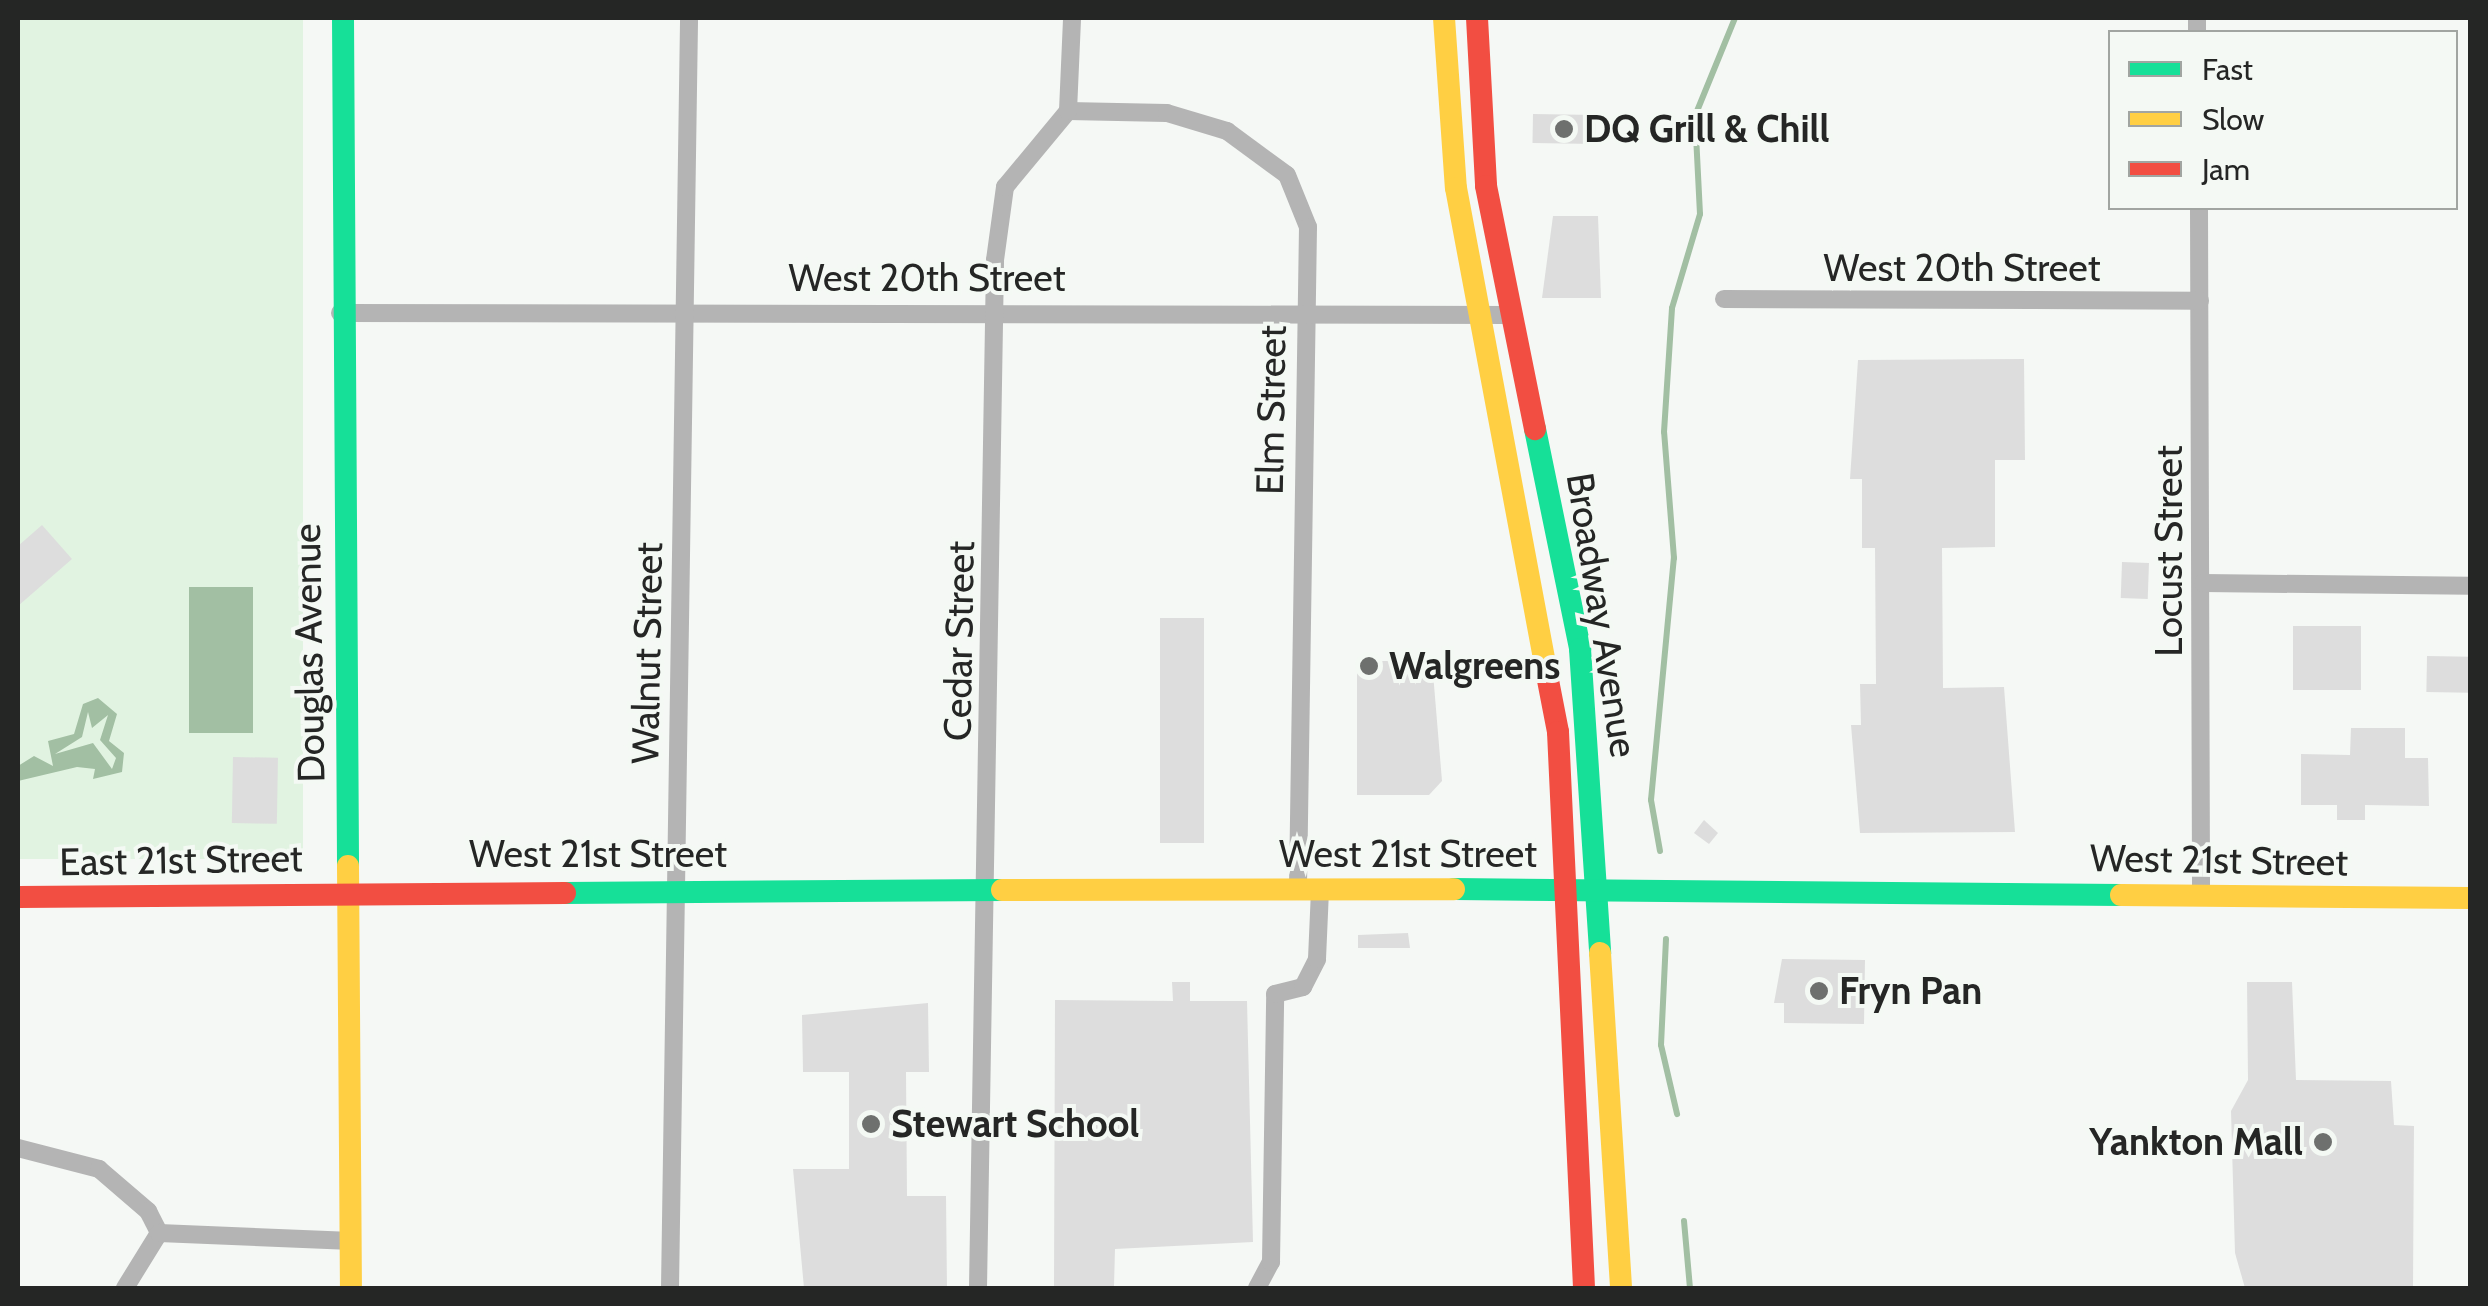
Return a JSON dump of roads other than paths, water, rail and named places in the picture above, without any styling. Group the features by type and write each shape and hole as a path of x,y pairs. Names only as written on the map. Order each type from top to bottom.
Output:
{"main road":[{"name":"Douglas Avenue","path":"343,18 340,313 351,1288"},
{"name":"Broadway Avenue","path":"1444,18 1456,188 1547,654 1566,890 1584,1288"},
{"name":"Broadway Avenue","path":"1476,18 1486,186 1580,648 1599,890 1621,1288"},
{"name":"West 21st Street","path":"346,893 1308,889 2470,898"},
{"name":"East 21st Street","path":"18,896 346,893"}],"street":[{"name":"Walnut Street","path":"670,1288 690,18"},
{"path":"1068,110 1072,18"},
{"name":"Elm Street","path":"1068,110 1185,116 1273,158 1308,227 1305,309 1308,889 1304,966 1289,990 1275,994 1271,1262 1257,1288"},
{"name":"Cedar Street","path":"978,1288 996,310 1006,186 1068,110"},
{"name":"Locust Street","path":"2199,210 2203,583 2200,894"},
{"name":"West 20th Street","path":"1724,299 2200,301"},
{"name":"West 20th Street","path":"340,313 1305,309 1513,316"},
{"path":"2203,583 2470,586"},
{"path":"18,1148 99,1170 159,1233 352,1241"},
{"path":"126,1288 159,1233"}],"waterway":[{"path":"1660,851 1651,800 1674,558 1664,432 1672,308 1700,214 1695,116 1735,18"},
{"path":"1666,939 1661,1045 1677,1114"},
{"path":"1684,1221 1690,1288"}],"place":[{"name":"DQ Grill & Chill","path":"1564,129"},
{"name":"Walgreens","path":"1369,666"},
{"name":"Fryn Pan","path":"1819,991"},
{"name":"Stewart School","path":"871,1124"},
{"name":"Yankton Mall","path":"2323,1142"}]}
